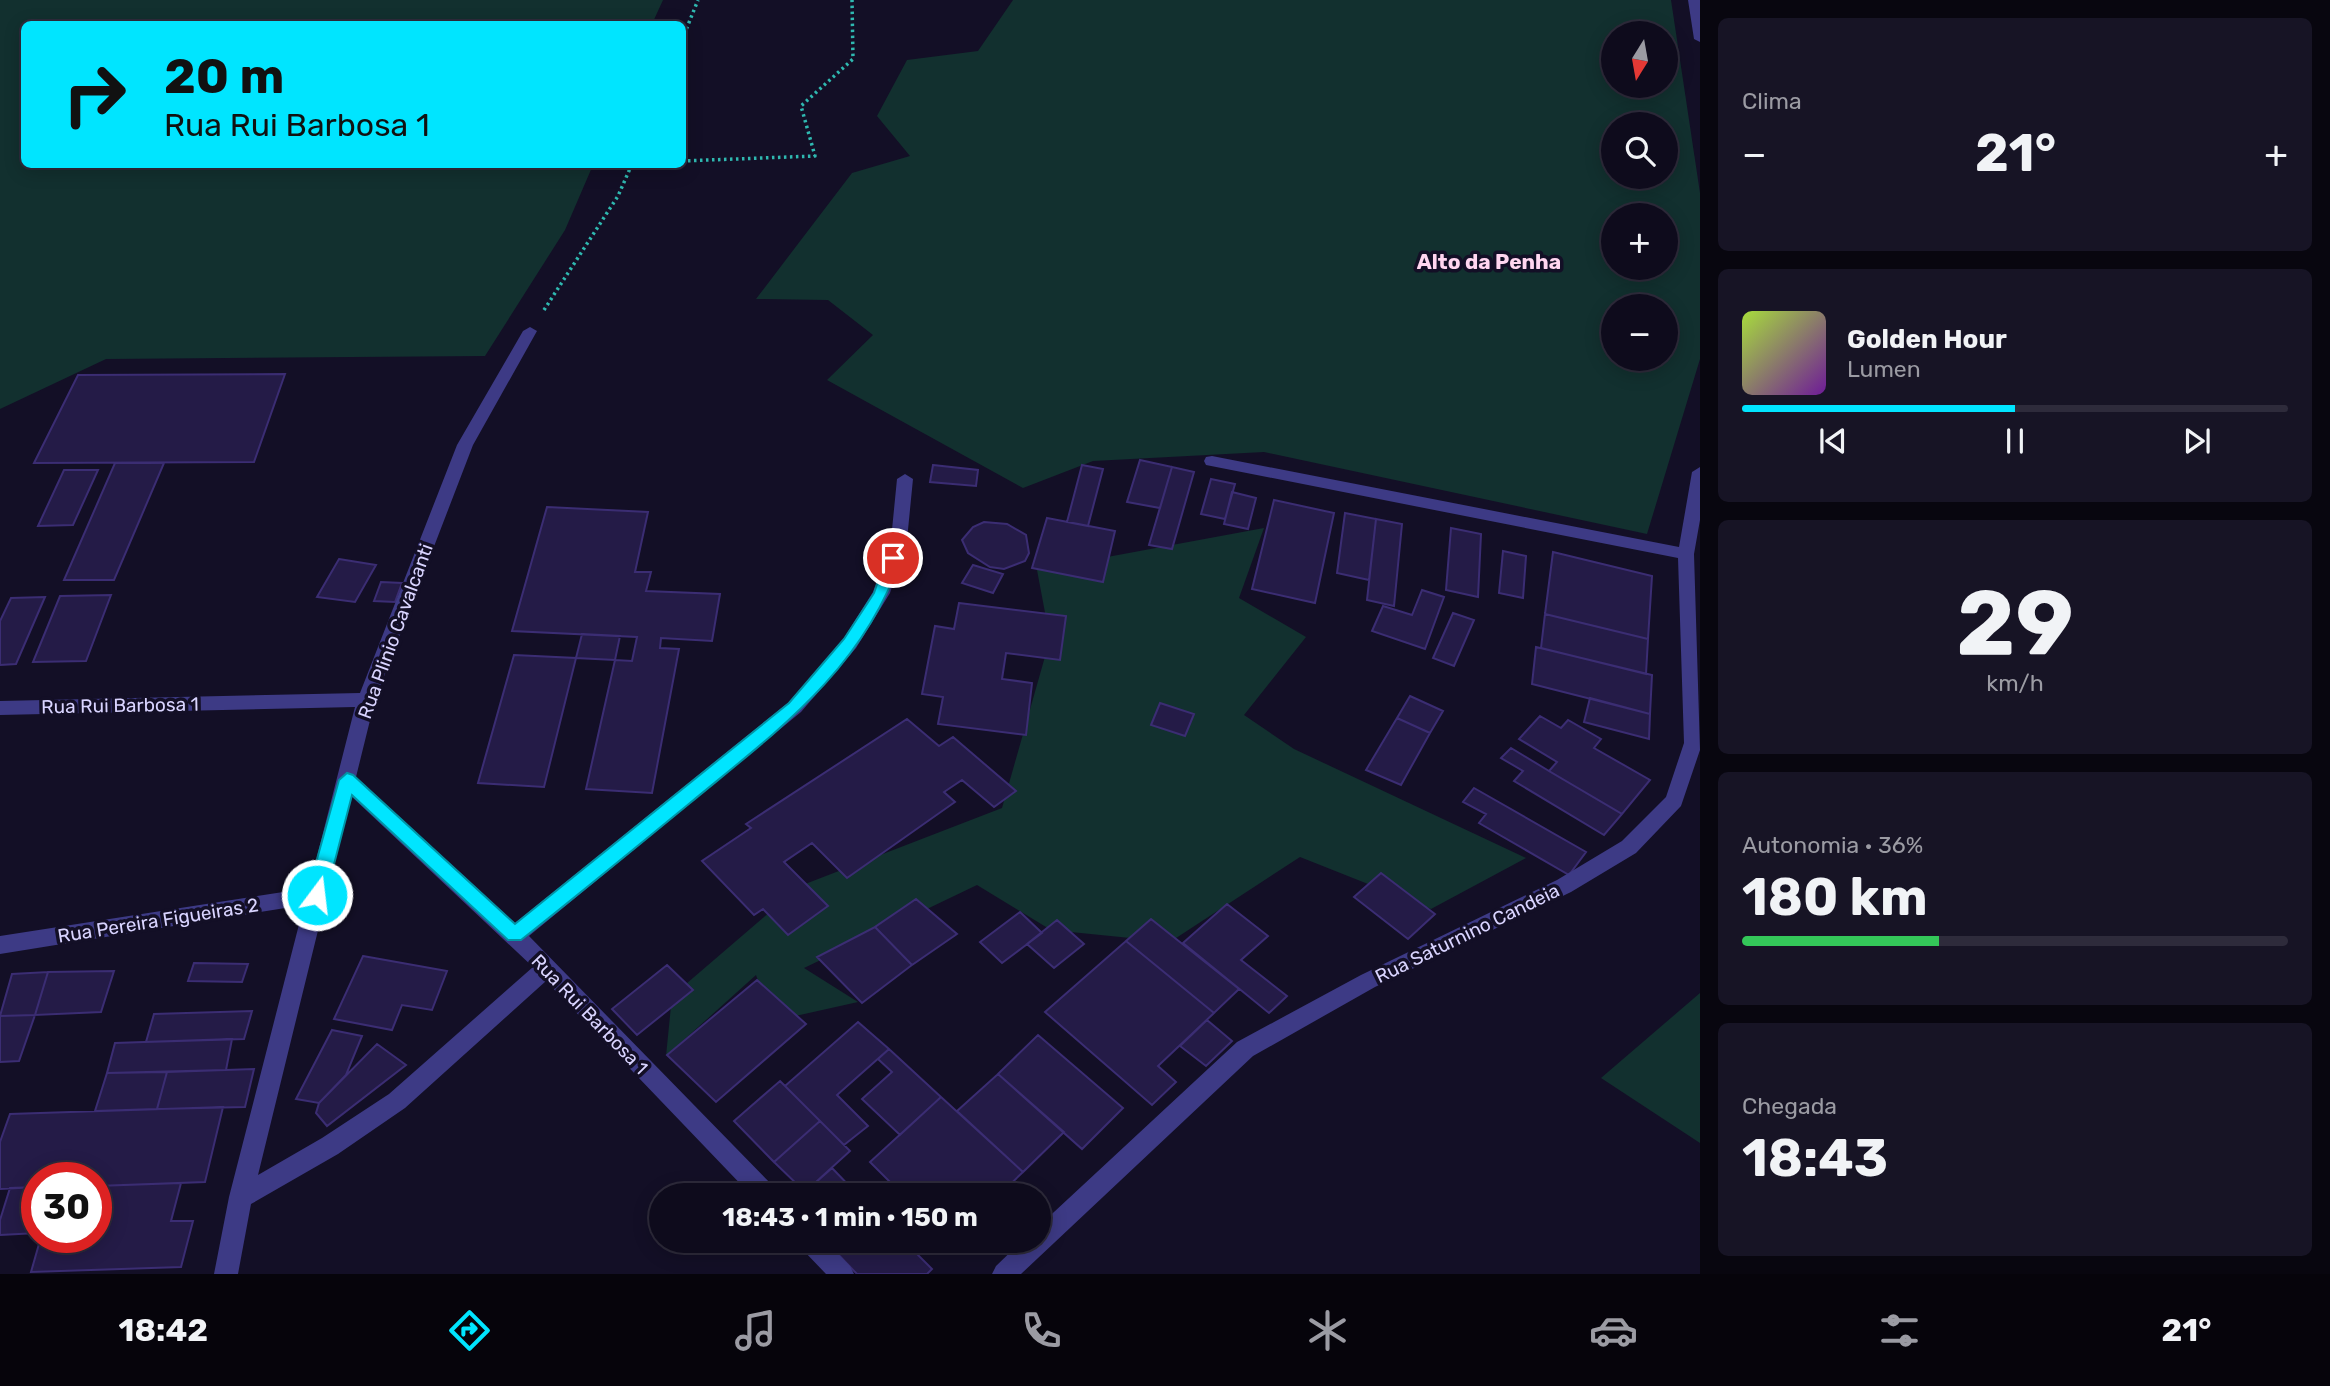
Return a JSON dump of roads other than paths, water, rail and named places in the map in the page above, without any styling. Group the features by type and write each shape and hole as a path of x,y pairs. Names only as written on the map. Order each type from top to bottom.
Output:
{"street":[{"path":"1694,0 1700,39"},
{"name":"Rua Plinio Cavalcanti","path":"226,1274 242,1197 366,700 465,445 530,331"},
{"path":"1212,461 1686,554"},
{"name":"Rua Saturnino Candeia","path":"1004,1274 1245,1049 1368,981 1564,886 1629,847 1674,801 1693,743 1686,554 1700,472"},
{"path":"515,935 795,708 850,643 881,593 900,540 905,479"},
{"name":"Rua Rui Barbosa 1","path":"0,708 366,700"},
{"name":"Rua Rui Barbosa 1","path":"347,780 515,935 754,1183"},
{"name":"Rua Pereira Figueiras 2","path":"0,945 317,895"},
{"path":"242,1197 330,1146 397,1101 545,969"},
{"path":"822,1253 842,1274"}],"district":[{"name":"Alto da Penha","path":"1489,262"}]}
